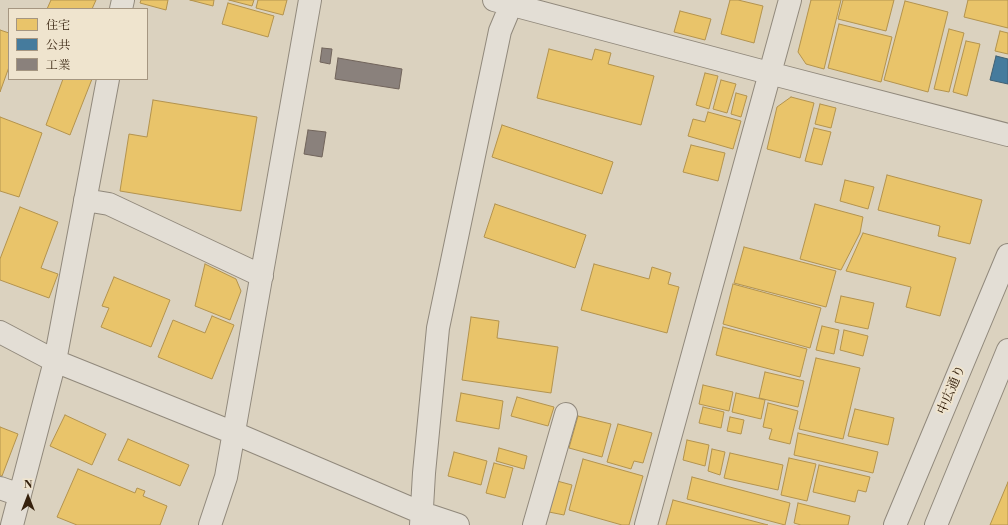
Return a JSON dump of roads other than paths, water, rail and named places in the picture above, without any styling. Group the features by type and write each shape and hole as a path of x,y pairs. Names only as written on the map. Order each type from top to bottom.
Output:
{"street":[{"path":"210,525 226,477 310,0"},
{"path":"646,525 790,0"},
{"path":"421,519 438,328 506,2 769,73 1008,134"},
{"path":"12,525 10,492 55,360 108,80"},
{"path":"85,200 109,204 262,276"},
{"name":"中広通り","path":"895,525 1008,255"},
{"path":"0,332 55,360 234,433 421,519 458,525"},
{"path":"936,525 1008,350"},
{"path":"534,525 566,414"}]}
